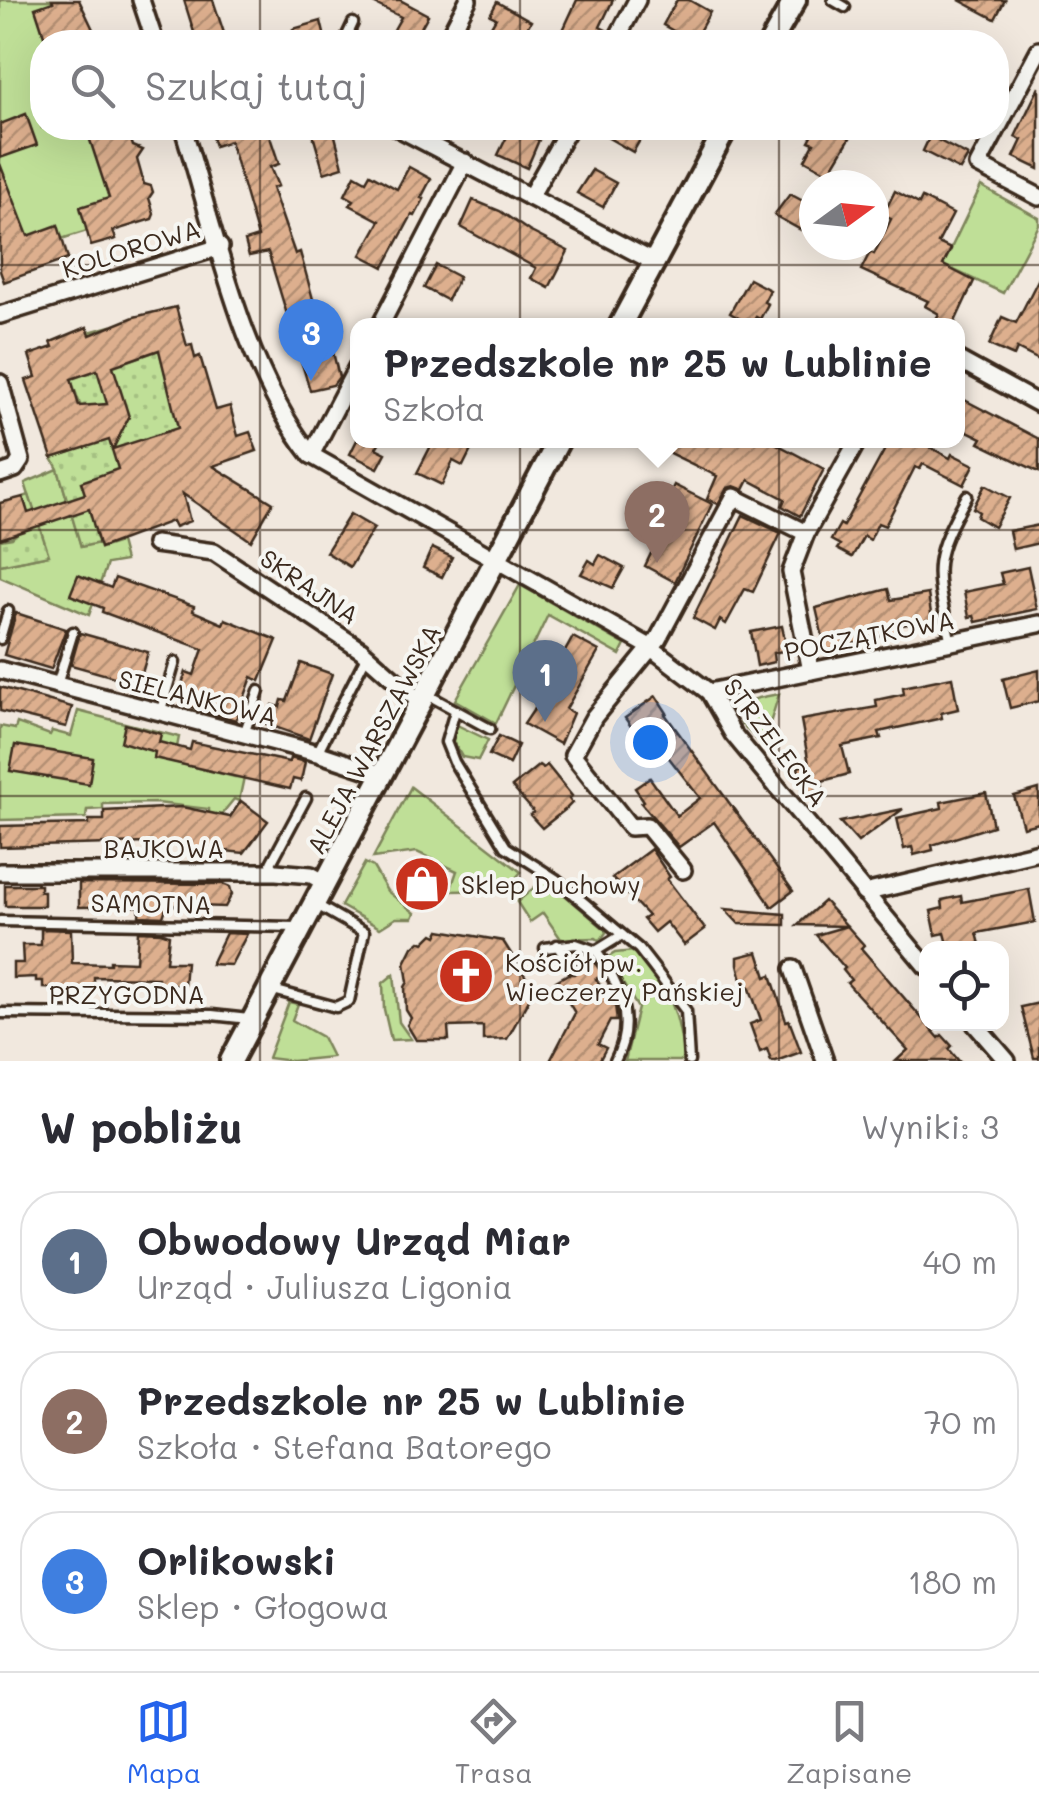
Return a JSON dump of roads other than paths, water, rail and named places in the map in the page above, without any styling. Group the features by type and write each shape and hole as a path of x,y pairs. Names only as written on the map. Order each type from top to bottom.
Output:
{"street":[{"path":"142,0 151,30"},
{"path":"452,30 468,0"},
{"path":"621,30 637,0"},
{"path":"780,30 795,0"},
{"path":"1009,107 1039,50"},
{"path":"187,140 263,376 285,420 311,456 350,381"},
{"path":"423,140 654,262"},
{"path":"530,197 561,140"},
{"path":"624,318 720,140"},
{"path":"992,140 978,166 1039,197"},
{"path":"384,318 465,162"},
{"name":"KOLOROWA","path":"0,315 220,247"},
{"path":"965,364 1039,404"},
{"path":"0,384 21,460 15,468 0,474"},
{"name":"ALEJA WARSZAWSKA","path":"231,1061 555,448"},
{"path":"811,671 790,572 806,533 854,448"},
{"name":"STRZELECKA","path":"311,456 650,647 709,692 733,734 919,958"},
{"path":"683,870 646,826 630,827 573,755 594,717 658,639 734,496 806,533"},
{"name":"SKRAJNA","path":"155,544 214,552 423,698"},
{"name":"POCZĄTKOWA","path":"709,692 1039,624"},
{"name":"SIELANKOWA","path":"0,670 318,753 383,775"},
{"path":"864,893 1039,852"},
{"name":"BAJKOWA","path":"0,872 276,872 312,876 326,883"},
{"path":"793,969 824,1061"},
{"path":"981,1031 1008,1061"}],"lane":[{"path":"833,0 846,7"},
{"path":"349,30 353,22"},
{"path":"951,644 936,575 942,542 967,496"},
{"path":"0,639 8,612"},
{"path":"57,686 73,632"},
{"path":"318,753 366,655"},
{"path":"160,714 175,662"},
{"path":"244,734 259,691"},
{"path":"423,698 490,730"},
{"path":"454,711 446,742 471,792 506,847 556,878 639,949 686,1011 689,1061"},
{"path":"276,872 271,862 306,798"},
{"path":"269,989 336,1007 349,1000 364,932 315,904"},
{"name":"SAMOTNA","path":"0,921 302,928"},
{"path":"596,951 622,935"},
{"path":"545,948 576,944 596,951 616,983 626,1017 620,1051 614,1061"},
{"path":"556,946 570,966"},
{"name":"PRZYGODNA","path":"0,1013 212,1014 253,1019"}],"place":[{"name":"Orlikowski","path":"311,381"},
{"name":"Przedszkole nr 25 w Lublinie","path":"657,563"},
{"name":"Obwodowy Urząd Miar","path":"545,722"},
{"name":"Sklep Duchowy","path":"422,884"},
{"name":"Kościół pw. Wieczerzy Pańskiej","path":"466,976"}]}
